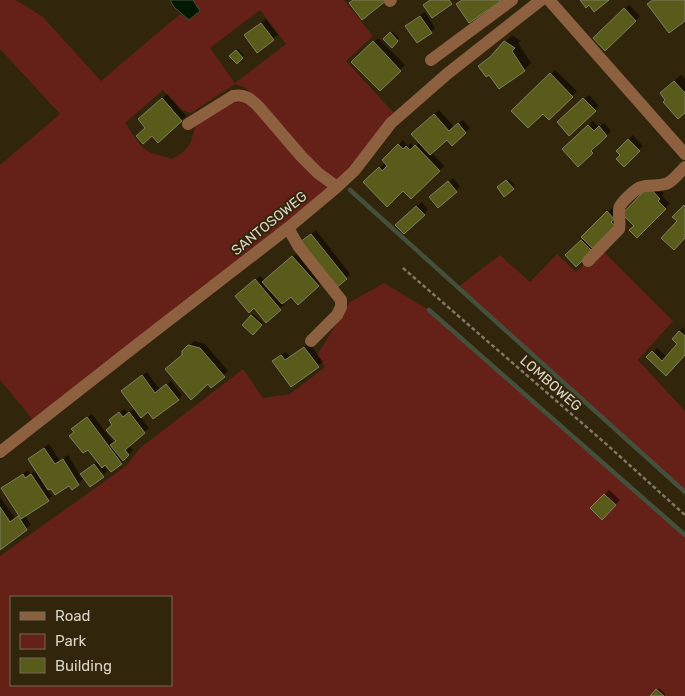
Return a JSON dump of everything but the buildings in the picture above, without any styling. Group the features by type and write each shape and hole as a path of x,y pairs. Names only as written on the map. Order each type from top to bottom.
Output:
{"street":[{"path":"431,60 512,0"},
{"name":"SANTOSOWEG","path":"0,452 288,228 354,171 391,123 447,74 541,0"},
{"path":"549,0 685,154"},
{"path":"188,124 232,96 245,96 258,106 318,173 337,187"},
{"path":"588,261 619,229 620,207 633,192 641,187 660,186 669,183 685,167"},
{"path":"288,228 299,247 341,300 341,307 337,315 311,341"}],"path":[{"name":"LOMBOWEG","path":"403,268 685,515"}],"green space":[{"path":"0,0 16,0 43,17 101,81 180,14 189,20 200,11 193,0 344,0 373,36 346,61 393,112 336,183 303,153 246,88 235,84 191,113 182,110 163,90 125,123 141,146 149,152 172,159 187,148 196,124 230,103 248,101 330,189 33,420 0,380 0,165 60,114 0,49","holes":["260,10 286,44 235,83 210,48"]},
{"path":"600,248 673,321 638,360 685,411 685,492 458,287 500,255 530,282 557,254 576,272"},
{"path":"384,283 429,310 685,535 685,696 0,696 0,556 126,466 140,448 243,369 263,398 290,394 325,367 317,355 350,302"}],"shaded area":[{"path":"170,0 193,0 200,11 189,20 174,7"}],"waterway":[{"path":"350,190 685,492"},
{"path":"429,310 685,535"}]}
